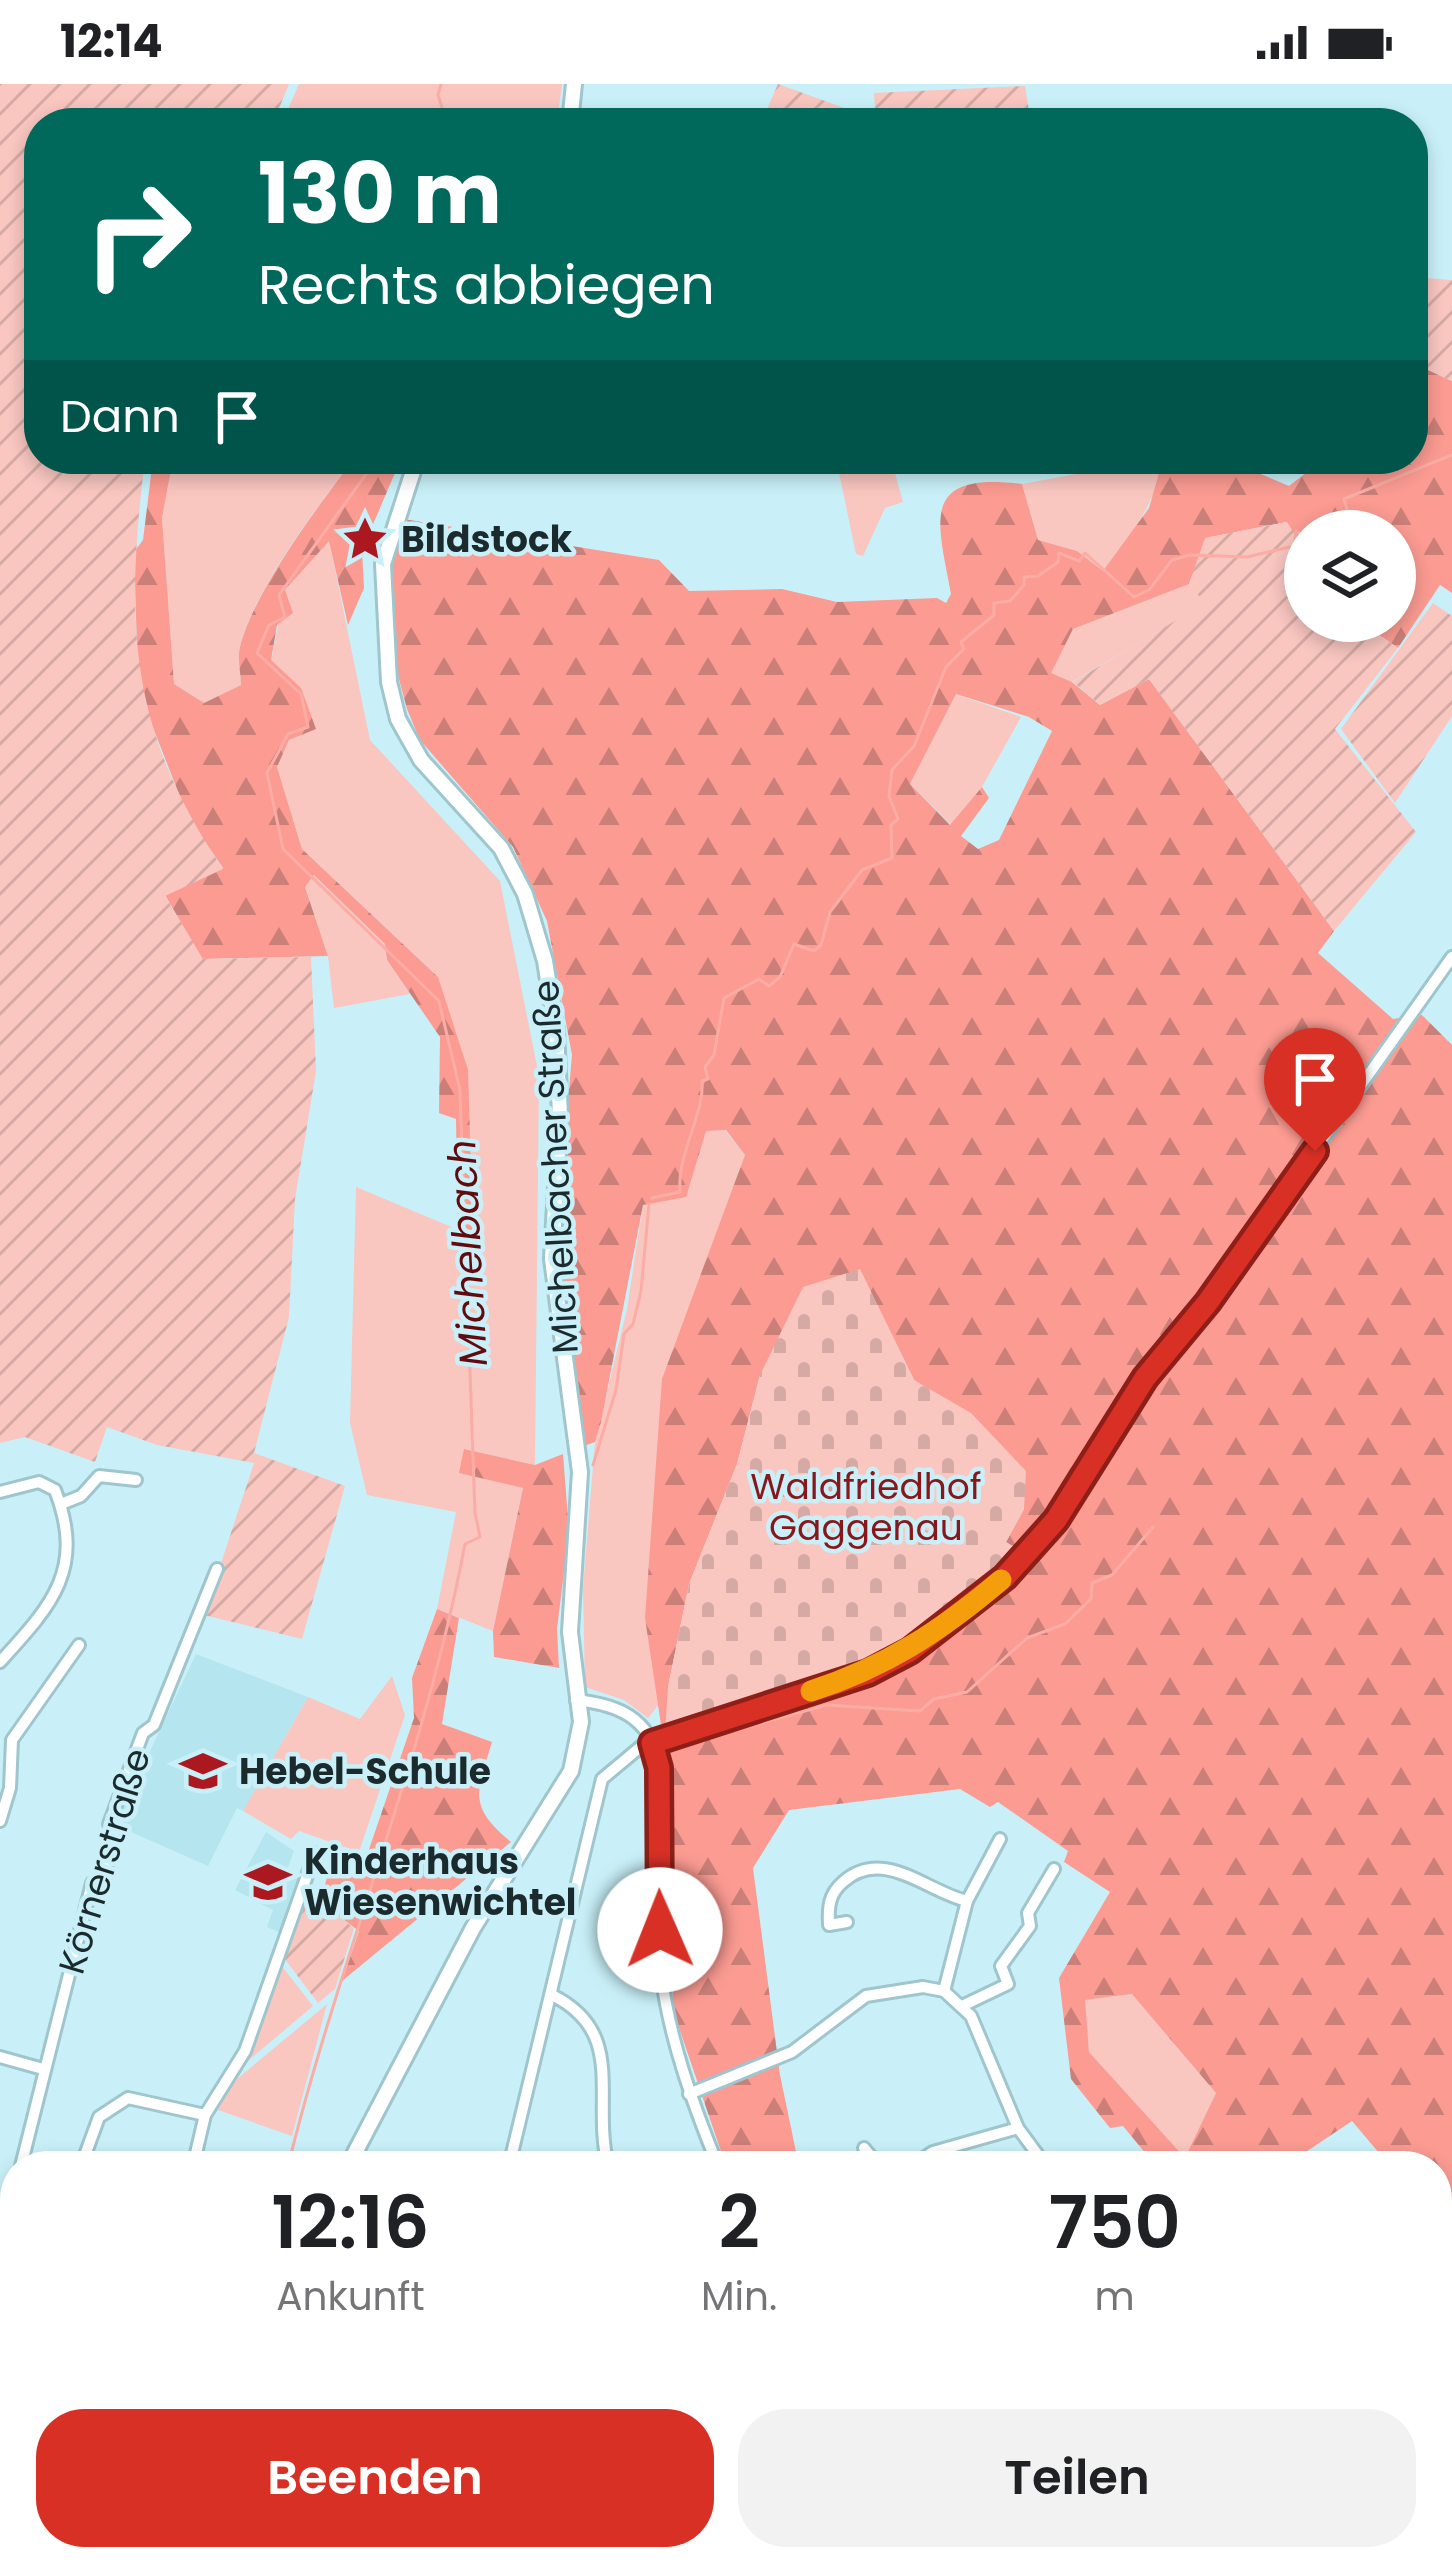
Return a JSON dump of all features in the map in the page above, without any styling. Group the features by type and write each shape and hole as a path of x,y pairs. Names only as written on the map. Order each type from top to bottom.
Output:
{"main road":[{"name":"Michelbacher Straße","path":"356,2151 462,1948 558,1785 571,1772 580,1722 570,1632 580,1472 554,1292 560,1114 556,1031 545,961 525,894 501,848 421,760 398,718 388,682 383,564 412,474"}],"street":[{"path":"512,2151 602,1779 651,1741 868,1673 910,1651 1023,1560 1056,1520 1145,1378 1208,1302 1452,957"},
{"path":"61,1504 82,1496 99,1476 136,1480"},
{"path":"0,1492 39,1482 55,1490 68,1567 49,1609 0,1662"},
{"name":"Körnerstraße","path":"24,2151 92,1883 103,1876 115,1838 109,1824 143,1733 154,1725 189,1649 217,1569"},
{"path":"0,1821 10,1788 12,1740 79,1646"},
{"path":"576,1705 623,1710 651,1741 659,1768 661,1971 688,2094 712,2151"},
{"path":"944,1991 968,1901 1000,1840"},
{"path":"197,2151 205,2115 244,2050 315,1853"},
{"path":"847,1922 829,1925 830,1899 846,1879 874,1868 896,1870 968,1901"},
{"path":"962,2006 1008,1984 1001,1966 1030,1925 1028,1913 1054,1869"},
{"path":"688,2094 792,2052 866,1996 896,1987 944,1991 962,2006 982,2037 1018,2128 1035,2151"},
{"path":"552,1995 587,2019 601,2044 599,2108 606,2151"},
{"path":"0,2056 43,2069"},
{"path":"87,2151 99,2117 128,2098 205,2115"},
{"path":"936,2151 1018,2128"}],"shaded area":[{"name":"Hebel-Schule","path":"196,1654 308,1697 243,1811 237,1808 208,1866 115,1825"},
{"name":"Kinderhaus Wiesenwichtel","path":"266,1832 294,1851 287,1870 299,1875 279,1932 267,1927 273,1910 235,1890"}],"green space":[{"path":"0,84 289,84 279,108 24,108 24,474 143,474 135,572 141,673 168,769 223,869 165,896 203,959 311,957 316,1071 295,1199 289,1317 254,1453 345,1486 302,1639 204,1615 254,1463 157,1445 107,1427 95,1462 25,1437 0,1443"},
{"path":"299,84 562,84 559,108 289,108"},
{"path":"778,84 844,108 768,108"},
{"path":"1025,86 1029,108 875,108 874,93"},
{"path":"1428,278 1452,280 1452,381 1428,370"},
{"path":"1428,370 1452,381 1452,593 1440,585 1416,621 1416,510 1284,510 1284,522 1206,538 1189,584 1073,629 1051,673 1072,682 1100,705 1149,679 1334,931 1318,953 1393,1019 1422,1015 1452,1045 1452,2151 1377,2151 1352,2121 1307,2151 1188,2151 1216,2093 1132,1994 1085,2000 1089,2052 1179,2151 1144,2151 1123,2126 1110,2128 1071,2079 1059,1978 1110,1892 1064,1862 1068,1851 998,1802 990,1807 960,1789 789,1810 753,1868 780,2075 796,2151 721,2151 673,2010 666,1758 645,1618 662,1379 745,1155 726,1130 706,1131 686,1197 643,1205 601,1422 595,1442 584,1446 560,1287 560,1194 572,1055 547,921 513,847 420,740 407,709 392,653 388,582 397,518 659,560 689,591 782,589 837,602 937,598 946,603 951,594 940,524 950,494 989,482 1022,484 1038,540 1077,551 1103,571 1149,508 1159,474 1261,474 1289,486 1305,474 1428,474","holes":["956,694 1029,717 1052,731 999,840 978,849 961,836 989,798 982,787 950,825 910,784","860,1270 914,1380 1024,1509 1006,1542 1020,1551 668,1687 689,1584 737,1464 760,1375"]},
{"path":"151,474 170,474 162,518 174,684 204,703 241,685 240,647 247,625 289,550 343,474 395,474 362,550 364,588 348,625 329,541 285,590 293,613 277,625 271,660 301,688 316,729 289,740 277,767 302,849 438,977 468,1070 473,1237 458,1233 456,1119 439,1113 440,1037 387,960 385,944 314,875 305,887 328,956 202,959 165,895 223,868 188,817 138,680 134,552 143,540"},
{"path":"170,474 343,474 258,600 240,647 241,685 204,703 174,684 162,518"},
{"path":"839,474 895,474 903,502 885,508 863,556 856,554"},
{"path":"1076,474 1160,474 1148,505 1103,572 1077,551 1038,540 1022,484"},
{"path":"1284,523 1284,642 1389,642 1398,648 1335,729 1416,832 1334,931 1149,679 1100,705 1073,682 1205,603 1189,584 1205,538"},
{"path":"329,540 370,740 500,881 539,1076 535,1465 465,1449 460,1473 523,1488 493,1631 437,1609 456,1512 367,1495 350,1423 356,1187 473,1236 438,977 302,849 277,767 289,740 315,729 271,661 285,590"},
{"path":"1189,584 1206,603 1072,682 1050,673 1073,629"},
{"path":"1433,603 1452,616 1452,716 1395,803 1341,729 1405,642 1416,642 1416,626"},
{"path":"956,694 1021,717 982,787 951,825 910,784"},
{"path":"314,875 385,944 387,960 410,994 334,1008 328,956 305,886"},
{"path":"725,1130 745,1155 702,1275 654,1663 659,1704 648,1718 624,1700 585,1687 583,1588 595,1442 627,1309 643,1205 705,1131"},
{"name":"Waldfriedhof Gaggenau","path":"860,1269 914,1380 971,1413 1026,1471 1024,1509 1006,1542 1021,1552 897,1648 665,1733 668,1687 689,1584 737,1464 760,1375 803,1287"},
{"path":"464,1449 535,1465 563,1454 569,1531 557,1629 559,1668 494,1657 493,1631 523,1488 459,1473"},
{"path":"437,1609 459,1618 442,1724 492,1742 479,1797 487,1818 511,1842 342,1981 359,1931 320,1902 332,1860 365,1861 414,1718 412,1678"},
{"path":"392,1676 405,1715 359,1852 299,1831 291,1839 243,1811 308,1697 360,1719"},
{"path":"304,1899 320,1902 354,1928 335,1989 318,2003 284,1958"},
{"path":"281,1965 313,2006 249,2060 247,2058"},
{"path":"1133,1994 1216,2093 1189,2151 1178,2151 1089,2052 1084,2000"},
{"path":"327,2004 292,2136 218,2110 231,2084"}],"waterway":[{"name":"Michelbach","path":"441,84 442,108"},
{"path":"1428,465 1452,455"},
{"name":"Michelbach","path":"292,2151 428,1702 465,1544 480,1537 475,1513 460,1090 439,1001 283,849 267,773 288,734 308,727 301,694 257,653 269,625 285,617 279,595 366,474"},
{"path":"1347,510 1344,499 1405,474"},
{"path":"652,1198 680,1192 724,998 759,979 769,986 780,977 794,944 814,951 821,945 830,912 862,870 892,858 891,825 898,819 889,796 892,770 914,746 946,667 964,649 961,642 994,615 994,603 1010,601 1024,585 1024,577 1038,576 1058,562 1059,553 1079,561 1085,553 1134,597 1149,590 1172,560 1190,555 1247,557 1284,548"},
{"path":"593,1465 616,1390 624,1334 633,1324 641,1291 649,1204"},
{"path":"692,1742 827,1705 920,1711 934,1699 967,1692 1027,1638 1065,1624 1091,1599 1092,1583 1112,1575 1153,1527"}],"slow traffic":[{"path":"811,1691 868,1673 910,1651 1001,1580"}],"place":[{"name":"Bildstock","path":"365,539"},
{"name":"Hebel-Schule","path":"203,1771"},
{"name":"Kinderhaus Wiesenwichtel","path":"268,1882"}],"route":[{"path":"660,1930 659,1768 652,1743 868,1673 910,1651 1005,1577 1056,1520 1145,1378 1208,1302 1315,1151"}]}
